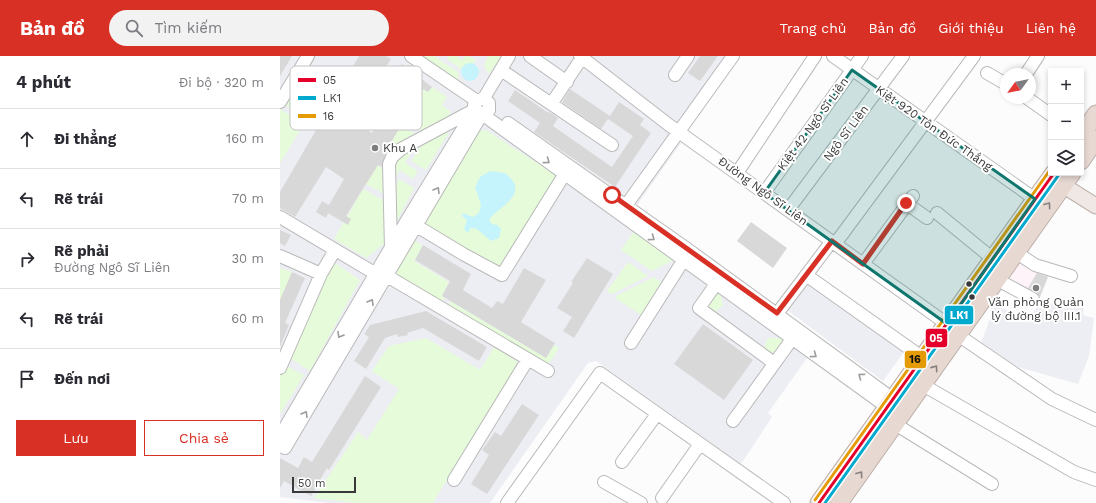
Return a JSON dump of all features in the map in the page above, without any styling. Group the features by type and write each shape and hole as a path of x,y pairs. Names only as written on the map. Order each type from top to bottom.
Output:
{"highway":[{"path":"1084,132 1096,114"},
{"path":"1084,157 1096,139"},
{"path":"819,503 894,409 923,385 993,260 1035,199 1060,177"},
{"path":"839,503 923,358 953,329 998,280 1017,253 1060,177"}],"main road":[{"path":"1060,177 1096,206"}],"street":[{"path":"302,66 308,56"},
{"path":"411,56 774,318 992,484"},
{"path":"282,447 509,56"},
{"path":"530,56 567,82"},
{"path":"675,75 688,56"},
{"path":"623,210 733,56"},
{"path":"737,173 816,56"},
{"name":"Kiệt 920 Tôn Đức Thắng","path":"833,56 924,122 1035,199"},
{"name":"Kiệt 42 Ngô Sĩ Liên","path":"764,192 862,56"},
{"name":"Ngô Sĩ Liên","path":"788,210 903,56"},
{"path":"1030,68 1038,56"},
{"path":"552,103 582,57"},
{"name":"Đường Ngô Sĩ Liên","path":"582,57 679,131 1052,399 1096,420"},
{"path":"774,318 924,122 968,58"},
{"path":"501,70 552,103 612,145"},
{"path":"987,73 1000,81"},
{"path":"280,102 290,86"},
{"path":"1035,104 1048,113"},
{"path":"394,252 388,198 389,164 391,159 401,149 481,106"},
{"path":"411,223 502,274 567,169"},
{"path":"863,264 910,200 993,260"},
{"path":"280,217 335,250 548,371"},
{"path":"280,368 321,274 335,250"},
{"path":"1017,253 1035,265 1071,276"},
{"path":"687,255 716,284 774,318 792,338 894,409"},
{"path":"631,343 687,255"},
{"path":"280,256 321,274"},
{"path":"806,275 923,358"},
{"path":"998,280 1033,299"},
{"path":"716,284 699,308 774,363"},
{"path":"733,421 792,338"},
{"path":"454,480 528,360"},
{"path":"507,503 600,373 784,503"},
{"path":"280,436 319,382"},
{"path":"923,385 1074,472 1096,480"},
{"path":"622,462 657,414"},
{"path":"646,503 653,497 664,500 700,444"},
{"path":"604,482 641,503"}],"highlighted area":[{"path":"852,70 1035,199 947,324 764,193"}],"shaded area":[{"path":"280,56 729,56 674,138 681,143 637,205 882,383 870,400 807,358 768,413 772,417 741,464 596,361 588,363 490,503 328,503 280,497"},
{"path":"1023,259 1048,276 1037,302 1008,281"},
{"path":"806,279 906,349 883,381 784,308"},
{"path":"1041,302 1084,308 1083,315 1094,318 1089,356 1078,384 1014,366 981,343 995,305 1028,319"}],"green space":[{"path":"423,56 434,56 458,72 459,83"},
{"path":"449,56 457,56 462,60 465,56 469,56 476,60 473,64 464,65 461,69 447,59"},
{"path":"488,56 502,56 489,74 484,66"},
{"path":"432,87 447,97 442,105 451,112 447,117 422,130 422,91 423,89 428,92"},
{"path":"290,94 290,108 284,104"},
{"path":"280,109 290,115 290,130 300,130 280,163"},
{"path":"451,129 426,170 411,161 422,144"},
{"path":"398,130 409,130 418,136 395,147 390,144"},
{"path":"486,130 554,174 556,177 498,270 426,226 424,223 478,131"},
{"path":"415,146 405,163 418,171 413,179 400,170 391,184 393,165 396,160 403,152"},
{"path":"377,165 382,168 386,195 366,184"},
{"path":"399,179 414,188 392,230 391,194"},
{"path":"363,189 385,201 385,243 366,258 334,239"},
{"path":"635,230 676,259 652,271 621,250"},
{"path":"414,240 423,246 414,261 449,282 442,296 445,298 442,303 397,275 397,268"},
{"path":"332,261 360,280 310,371 290,358"},
{"path":"628,262 648,276 612,294 607,291"},
{"path":"280,268 292,272 280,300"},
{"path":"654,277 662,283 641,315 615,298 616,296"},
{"path":"715,288 720,292 723,305 711,315 707,308 709,299"},
{"path":"450,301 546,358 554,345 559,348 550,362 545,364 448,306"},
{"path":"426,338 480,370 494,347 518,362 433,503 357,503 314,498 358,432 367,440 399,389 372,371 389,346"},
{"path":"768,338 781,338 786,342 773,353 762,353"},
{"path":"285,365 304,375 280,414 280,375"}],"water":[{"path":"470,63 476,66 479,72 476,78 470,81 464,78 461,72 464,66"},
{"path":"490,171 505,173 513,181 515,188 514,194 510,200 489,220 492,224 497,225 501,229 499,238 491,241 477,229 471,228 468,233 464,229 467,220 462,216 463,213 473,217 479,213 481,205 475,187 480,177"}],"building":[{"path":"280,56 292,56 280,76"},
{"path":"359,56 386,56 391,59 387,66 353,66"},
{"path":"700,56 718,56 700,81 688,73"},
{"path":"422,79 432,87 428,92 423,89 422,91"},
{"path":"570,89 610,116 601,129 562,102"},
{"path":"515,90 558,118 553,126 612,167 633,136 608,119 619,102 644,119 640,125 651,133 615,187 534,132 540,123 508,101"},
{"path":"316,130 367,130 372,133 374,130 398,130 390,144 393,146 385,154 382,167 378,165 346,216 351,219 348,225 328,213 326,218 316,212 322,201 329,205 344,179 326,167 295,217 280,208 280,192"},
{"path":"751,222 787,248 773,268 737,241"},
{"path":"280,230 291,235 285,246 280,243"},
{"path":"423,245 471,274 463,290 492,308 497,301 503,304 524,268 546,280 521,322 555,343 546,358 442,296 450,281 415,260"},
{"path":"587,258 613,274 574,338 563,331 572,317 557,308 573,283 571,282"},
{"path":"292,272 305,278 285,323 289,325 280,347 280,300"},
{"name":"Văn phòng Quản lý đường bộ III.1","path":"1037,273 1048,277 1040,297 1037,293 1028,288"},
{"path":"426,311 487,347 479,361 423,328 407,333 408,335 398,337 397,334 385,338 366,369 354,361 369,337 364,334 370,325"},
{"path":"703,324 753,360 724,400 674,364"},
{"path":"365,376 381,387 329,470 327,468 311,496 284,481 280,488 280,458 298,468 304,457 312,462"},
{"path":"522,404 539,415 487,494 471,484 489,455 482,450 495,432 501,436"}],"transit line":[{"name":"16","path":"815,500 1048,173"},
{"name":"05","path":"819,503 1052,176"},
{"name":"LK1","path":"825,503 1058,176"}],"place":[{"name":"Khu A","path":"375,148"},
{"name":"Văn phòng Quản lý đường bộ III.1","path":"1036,288"}],"route":[{"path":"612,195 777,313 832,241 863,264 906,203"}]}
